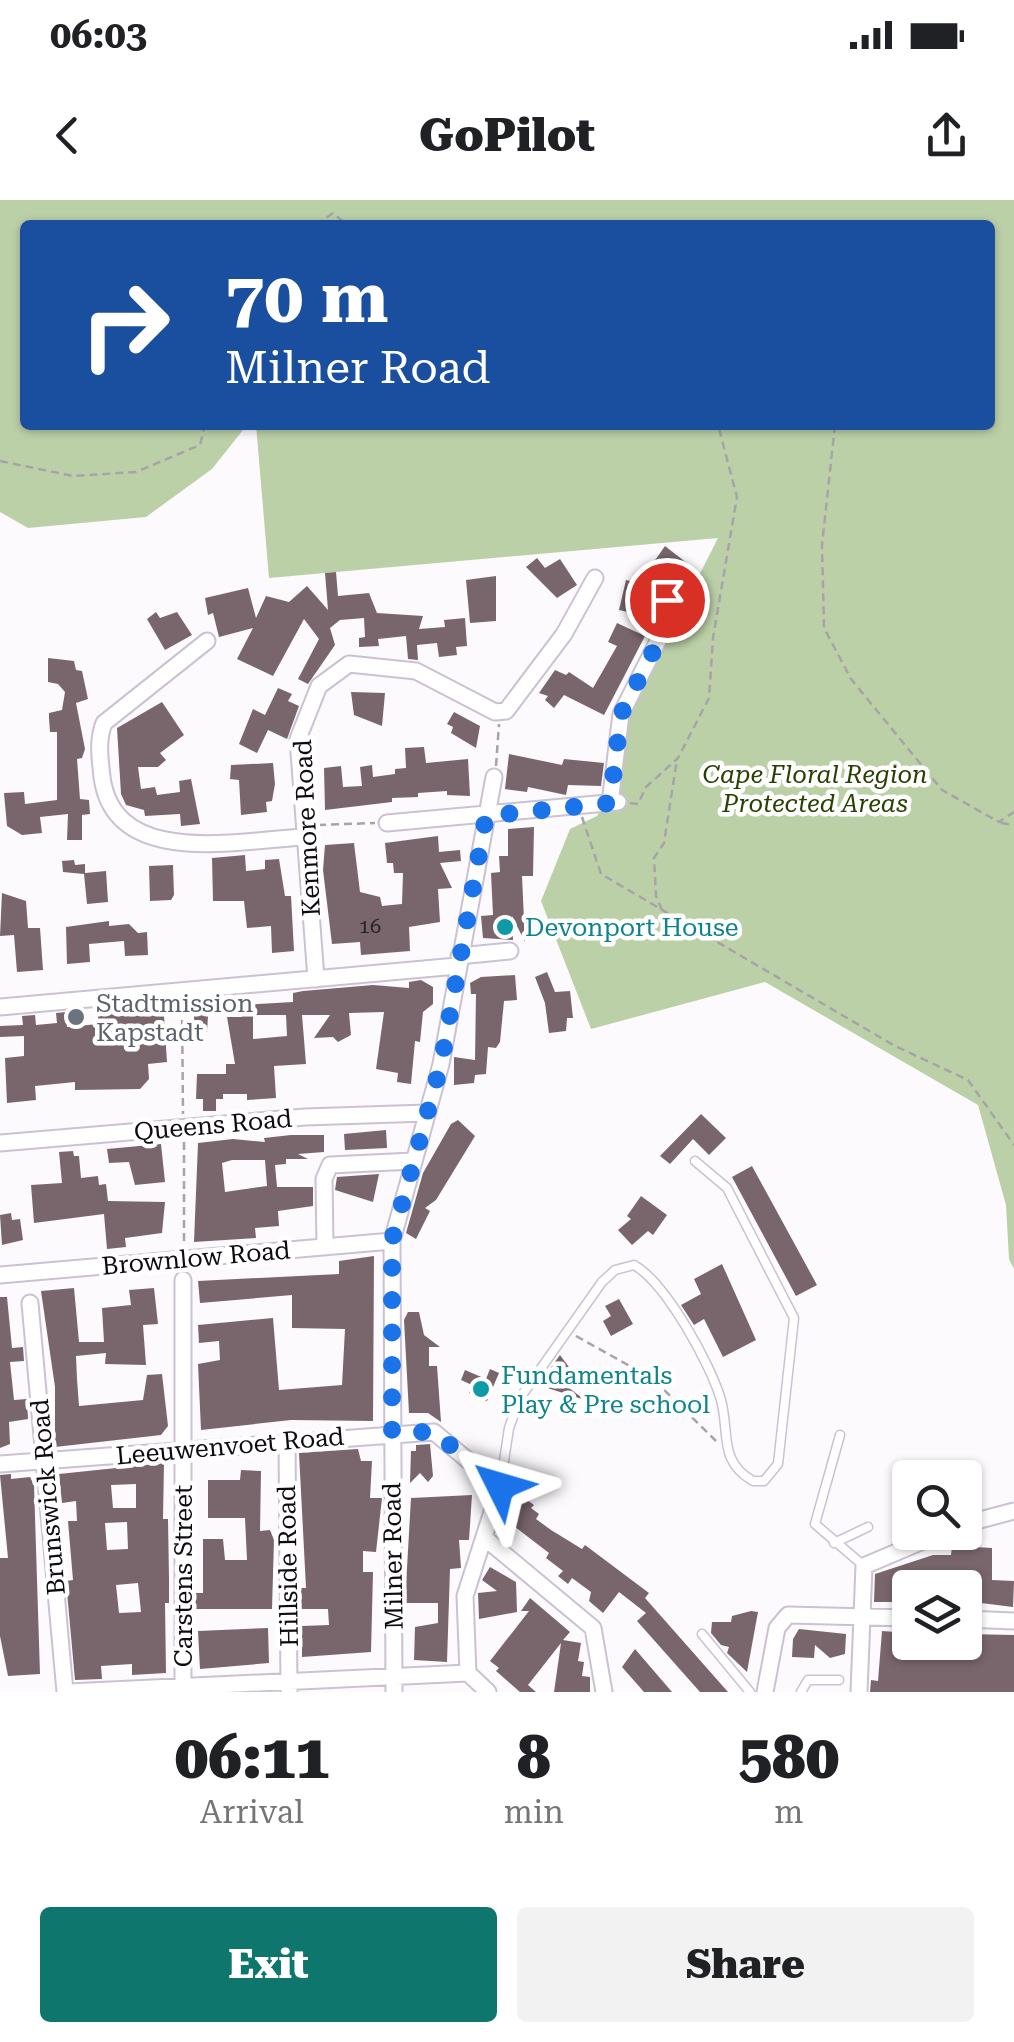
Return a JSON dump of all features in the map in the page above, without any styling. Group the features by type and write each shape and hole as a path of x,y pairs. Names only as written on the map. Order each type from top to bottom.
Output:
{"street":[{"path":"499,713 510,708 564,634 595,578"},
{"path":"387,822 614,802 621,714 658,642 667,600"},
{"path":"208,642 104,723 99,752 107,800 133,830 150,839 303,831"},
{"name":"Kenmore Road","path":"316,979 298,739 320,686 334,671 357,663 411,669 499,713"},
{"name":"Milner Road","path":"394,1684 392,1240 441,1064 494,777"},
{"path":"0,1007 316,979 510,951"},
{"name":"Queens Road","path":"0,1143 304,1117 427,1112"},
{"path":"325,1247 324,1178 330,1165 413,1161"},
{"name":"Brownlow Road","path":"0,1275 392,1240"},
{"name":"Carstens Street","path":"182,1689 183,1280"},
{"name":"Brunswick Road","path":"30,1303 67,1692"},
{"name":"Leeuwenvoet Road","path":"0,1464 392,1432 434,1432 500,1486"},
{"name":"Hillside Road","path":"287,1440 289,1687"},
{"path":"488,1692 468,1673 465,1596 486,1540 500,1486"},
{"path":"982,1519 1014,1511"},
{"path":"486,1540 593,1628 604,1692"},
{"path":"860,1692 864,1566 902,1550"},
{"path":"765,1692 777,1628 783,1618 892,1617"},
{"path":"982,1620 1014,1621"},
{"path":"67,1692 394,1684 468,1673"}],"lane":[{"path":"500,1486 513,1412 615,1270 634,1265 642,1270 704,1360 721,1398 724,1449 753,1481 764,1481 774,1474 796,1329 787,1302 726,1188 695,1160"},
{"path":"840,1435 814,1518 818,1530 864,1566"},
{"path":"834,1544 868,1527"},
{"path":"702,1634 750,1692"},
{"path":"801,1692 808,1680 839,1680"}],"path":[{"path":"0,461 73,476 136,472 200,444 204,430"},
{"path":"662,910 654,858 664,843 678,758 709,698 713,638 737,497 719,430"},
{"path":"834,430 822,545 824,628 852,679 942,790 1000,822 1014,825"},
{"path":"494,777 499,713"},
{"path":"614,802 638,804 646,787 678,758"},
{"path":"578,806 601,874 896,1046 968,1080 1014,1145"},
{"path":"1000,822 1014,812"},
{"path":"303,831 387,822"},
{"path":"568,1332 654,1379 724,1449"}],"green space":[{"name":"Cape Floral Region Protected Areas","path":"0,200 1014,200 1014,1269 1009,1259 1006,1205 978,1105 765,982 591,1029 541,901 570,829 597,816 613,791 622,727 718,538 269,578 256,430 995,430 995,220 20,220 20,430 243,430 212,469 146,517 28,528 0,512"}],"building":[{"path":"665,546 697,571 690,581 666,564 658,576 649,569"},
{"path":"537,558 545,568 560,559 577,585 557,598 526,567"},
{"path":"336,572 338,596 369,593 377,613 423,616 419,629 445,627 444,620 465,618 467,646 456,647 457,655 439,657 437,643 417,645 418,660 408,659 406,636 378,639 379,646 359,647 359,638 365,637 364,618 340,620 330,628 335,645 308,684 298,679 319,639 304,619 273,676 237,659 253,628 219,637 213,613 208,615 205,598 248,588 256,618 266,596 289,602 307,586 328,610 325,573"},
{"path":"496,576 496,621 470,623 466,580"},
{"path":"626,580 657,587 651,617 619,610"},
{"path":"156,612 160,618 177,612 192,635 165,650 147,619"},
{"path":"617,623 645,636 604,715 564,695 554,708 545,700 548,696 539,693 555,670 566,675 569,672 593,688 617,646 608,642"},
{"path":"48,658 74,661 76,670 82,671 88,699 76,703 85,749 82,758 77,759 80,799 89,800 90,814 82,815 82,840 67,840 68,814 40,817 42,833 22,835 7,826 4,793 24,792 25,804 57,800 57,732 50,732 49,713 62,710 65,692 58,684 48,682"},
{"path":"278,688 292,694 288,701 299,706 287,739 268,730 257,753 239,744 253,709 265,715"},
{"path":"351,692 385,693 382,726 354,715"},
{"path":"162,702 184,735 160,753 166,760 158,767 138,767 141,789 155,787 157,795 180,792 179,781 191,779 200,824 181,826 180,814 145,816 144,810 126,805 121,794 117,728"},
{"path":"454,712 480,726 476,748 451,733 453,727 447,724"},
{"path":"424,747 426,763 468,759 470,796 447,795 447,791 418,793 418,797 392,798 392,802 325,810 324,768 341,766 343,787 362,786 360,767 372,765 373,777 395,774 395,769 406,768 405,748"},
{"path":"509,754 562,765 564,759 604,763 601,786 568,785 566,795 528,787 527,792 505,789"},
{"path":"273,763 275,784 272,801 266,802 267,812 241,815 239,780 230,779 231,765"},
{"path":"534,827 533,876 522,876 525,942 512,916 513,940 483,938 481,916 493,915 491,873 500,872 499,856 508,856 508,829"},
{"path":"438,836 439,852 460,850 461,861 440,863 452,888 438,889 440,922 409,927 410,951 361,955 360,942 332,944 323,870 325,845 354,843 360,892 380,897 382,906 402,904 403,873 394,873 393,863 387,863 385,843"},
{"path":"245,855 246,871 265,869 265,860 279,859 285,896 291,896 294,951 272,953 271,926 247,928 244,901 213,901 212,858"},
{"path":"74,860 75,865 85,864 85,873 106,871 108,902 87,904 84,874 63,872 62,861"},
{"path":"173,865 171,900 150,901 149,866"},
{"path":"2,893 26,901 28,928 40,928 43,970 17,972 14,935 0,936"},
{"path":"109,921 109,926 129,924 138,933 147,932 148,955 125,956 124,941 89,944 90,962 67,964 66,927"},
{"path":"547,972 555,992 570,991 573,1018 567,1018 566,1031 549,1033 545,1003 535,977"},
{"path":"515,975 517,1000 504,1001 500,1042 496,1048 488,1047 486,1074 475,1075 474,1083 454,1085 454,1057 475,1060 476,994 471,994 470,983 481,977"},
{"path":"421,980 433,987 433,1004 423,1012 420,1042 415,1041 411,1084 397,1082 398,1073 376,1069 384,1012 349,1013 351,1035 338,1042 333,1037 314,1038 330,1015 302,1015 306,1064 274,1066 276,1098 247,1100 247,1094 223,1094 223,1099 216,1099 216,1111 203,1111 203,1099 196,1099 197,1074 226,1074 226,1064 235,1064 227,1017 242,1017 242,1005 293,1002 293,993 303,991 373,985 409,988 409,982","holes":["253,1015 286,1015 287,1036 253,1039"]},
{"path":"209,1000 207,1032 194,1032 194,1014 164,1016 167,1062 148,1064 149,1079 140,1089 75,1090 75,1082 35,1086 36,1100 7,1103 5,1058 24,1056 24,1036 0,1037 0,1026 23,1025 22,1016 35,1015 36,1025 57,1023 56,1013 66,1012 67,1027 98,1024 98,1010"},
{"path":"701,1114 726,1138 709,1155 693,1139 670,1164 660,1156"},
{"path":"458,1120 475,1136 436,1200 425,1208 430,1211 416,1239 406,1233 423,1173 451,1124"},
{"path":"386,1130 387,1148 345,1150 344,1134"},
{"path":"324,1135 324,1152 298,1154 308,1159 286,1159 286,1164 275,1165 277,1187 313,1187 313,1206 278,1211 279,1226 255,1228 256,1238 194,1242 198,1143 233,1139 265,1142 264,1138","holes":["265,1160 267,1186 225,1192 222,1163"]},
{"path":"161,1144 165,1182 135,1185 129,1162 109,1163 107,1149"},
{"path":"73,1151 74,1156 79,1156 81,1178 98,1176 99,1185 106,1184 108,1201 165,1202 162,1233 125,1238 126,1247 107,1249 104,1214 34,1223 31,1185 62,1183 59,1152"},
{"path":"752,1166 817,1285 796,1296 732,1177"},
{"path":"379,1174 373,1202 335,1190 337,1177"},
{"path":"641,1196 667,1215 653,1235 648,1231 632,1245 618,1230 631,1219 627,1216"},
{"path":"11,1213 12,1220 20,1219 23,1240 2,1245 0,1215"},
{"path":"374,1256 373,1421 291,1420 201,1430 198,1364 220,1360 219,1341 199,1343 198,1325 273,1318 279,1390 342,1385 345,1329 292,1328 292,1295 200,1303 198,1281 339,1274 339,1261"},
{"path":"722,1264 756,1340 723,1357 704,1319 694,1325 681,1305 701,1294 694,1279"},
{"path":"74,1288 79,1342 104,1342 102,1308 131,1305 129,1290 154,1288 158,1324 143,1325 146,1365 105,1364 106,1353 76,1356 77,1379 79,1406 143,1400 147,1375 162,1374 168,1426 161,1435 55,1447 55,1387 41,1291"},
{"path":"0,1297 7,1297 12,1348 23,1347 24,1361 10,1362 14,1400 27,1399 28,1419 9,1422 10,1444 0,1448"},
{"path":"619,1299 633,1324 611,1336 603,1321 611,1316 605,1306"},
{"path":"408,1312 419,1312 424,1335 440,1347 429,1347 429,1366 437,1366 441,1422 428,1413 409,1413 404,1320"},
{"path":"560,1355 569,1367 557,1379 585,1400 538,1385"},
{"name":"Fundamentals Play & Pre school","path":"490,1369 499,1373 487,1401 469,1393 472,1385 461,1380 465,1370 486,1379"},
{"path":"430,1444 433,1476 428,1482 420,1473 410,1483 411,1451 416,1451 416,1445"},
{"path":"358,1449 361,1461 372,1461 370,1498 382,1498 376,1552 363,1551 363,1572 373,1572 371,1652 302,1657 302,1626 329,1625 328,1609 301,1609 301,1588 306,1588 299,1453"},
{"path":"164,1463 163,1519 168,1519 169,1578 169,1603 165,1603 166,1673 132,1675 132,1664 101,1666 102,1679 75,1680 66,1581 73,1580 68,1521 77,1521 76,1501 62,1503 59,1474","holes":["136,1484 136,1508 113,1508 111,1485","127,1522 128,1549 107,1550 105,1523","138,1583 141,1612 119,1613 116,1585"]},
{"path":"241,1470 261,1471 260,1531 270,1530 274,1540 272,1609 194,1609 194,1593 203,1593 203,1539 223,1539 225,1560 247,1560 245,1518 208,1518 208,1480 240,1480"},
{"path":"11,1474 11,1479 30,1477 34,1485 40,1674 8,1676 0,1636 0,1558 8,1558 0,1475"},
{"path":"472,1495 469,1540 459,1540 461,1568 450,1569 447,1662 414,1660 415,1627 438,1623 438,1603 405,1603 411,1498"},
{"path":"523,1497 534,1505 531,1508 539,1514 536,1519 582,1549 585,1545 649,1593 645,1598 728,1692 700,1692 637,1621 646,1613 619,1592 603,1613 589,1601 591,1592 572,1578 568,1584 558,1576 563,1571 546,1558 549,1553 506,1520"},
{"path":"992,1548 992,1580 1014,1581 1013,1607 982,1603 982,1570 892,1570 892,1602 874,1602 875,1574 933,1555 951,1555 952,1550"},
{"path":"490,1567 516,1582 517,1612 479,1619 478,1593 497,1591 482,1580"},
{"path":"530,1598 570,1632 563,1640 581,1643 578,1661 584,1662 582,1676 590,1677 590,1692 554,1692 561,1643 528,1685 536,1692 520,1692 496,1671 499,1668 490,1661 529,1611 521,1611"},
{"path":"758,1612 747,1672 727,1653 729,1647 721,1645 711,1633 712,1622 731,1622 732,1616"},
{"path":"268,1628 269,1663 200,1669 198,1631"},
{"path":"799,1629 846,1634 845,1654 830,1658 815,1645 814,1658 792,1657 793,1639"},
{"path":"882,1631 892,1632 892,1660 982,1660 982,1634 1014,1635 1014,1692 870,1692 871,1680 878,1681"},
{"path":"635,1649 672,1692 644,1692 622,1667"}],"place":[{"name":"Devonport House","path":"505,927"},
{"name":"Stadtmission Kapstadt","path":"76,1017"},
{"name":"Fundamentals Play & Pre school","path":"481,1389"}],"route":[{"path":"500,1486 434,1432 392,1432 392,1240 441,1064 486,816 610,803 621,714 658,642 667,600"}]}
